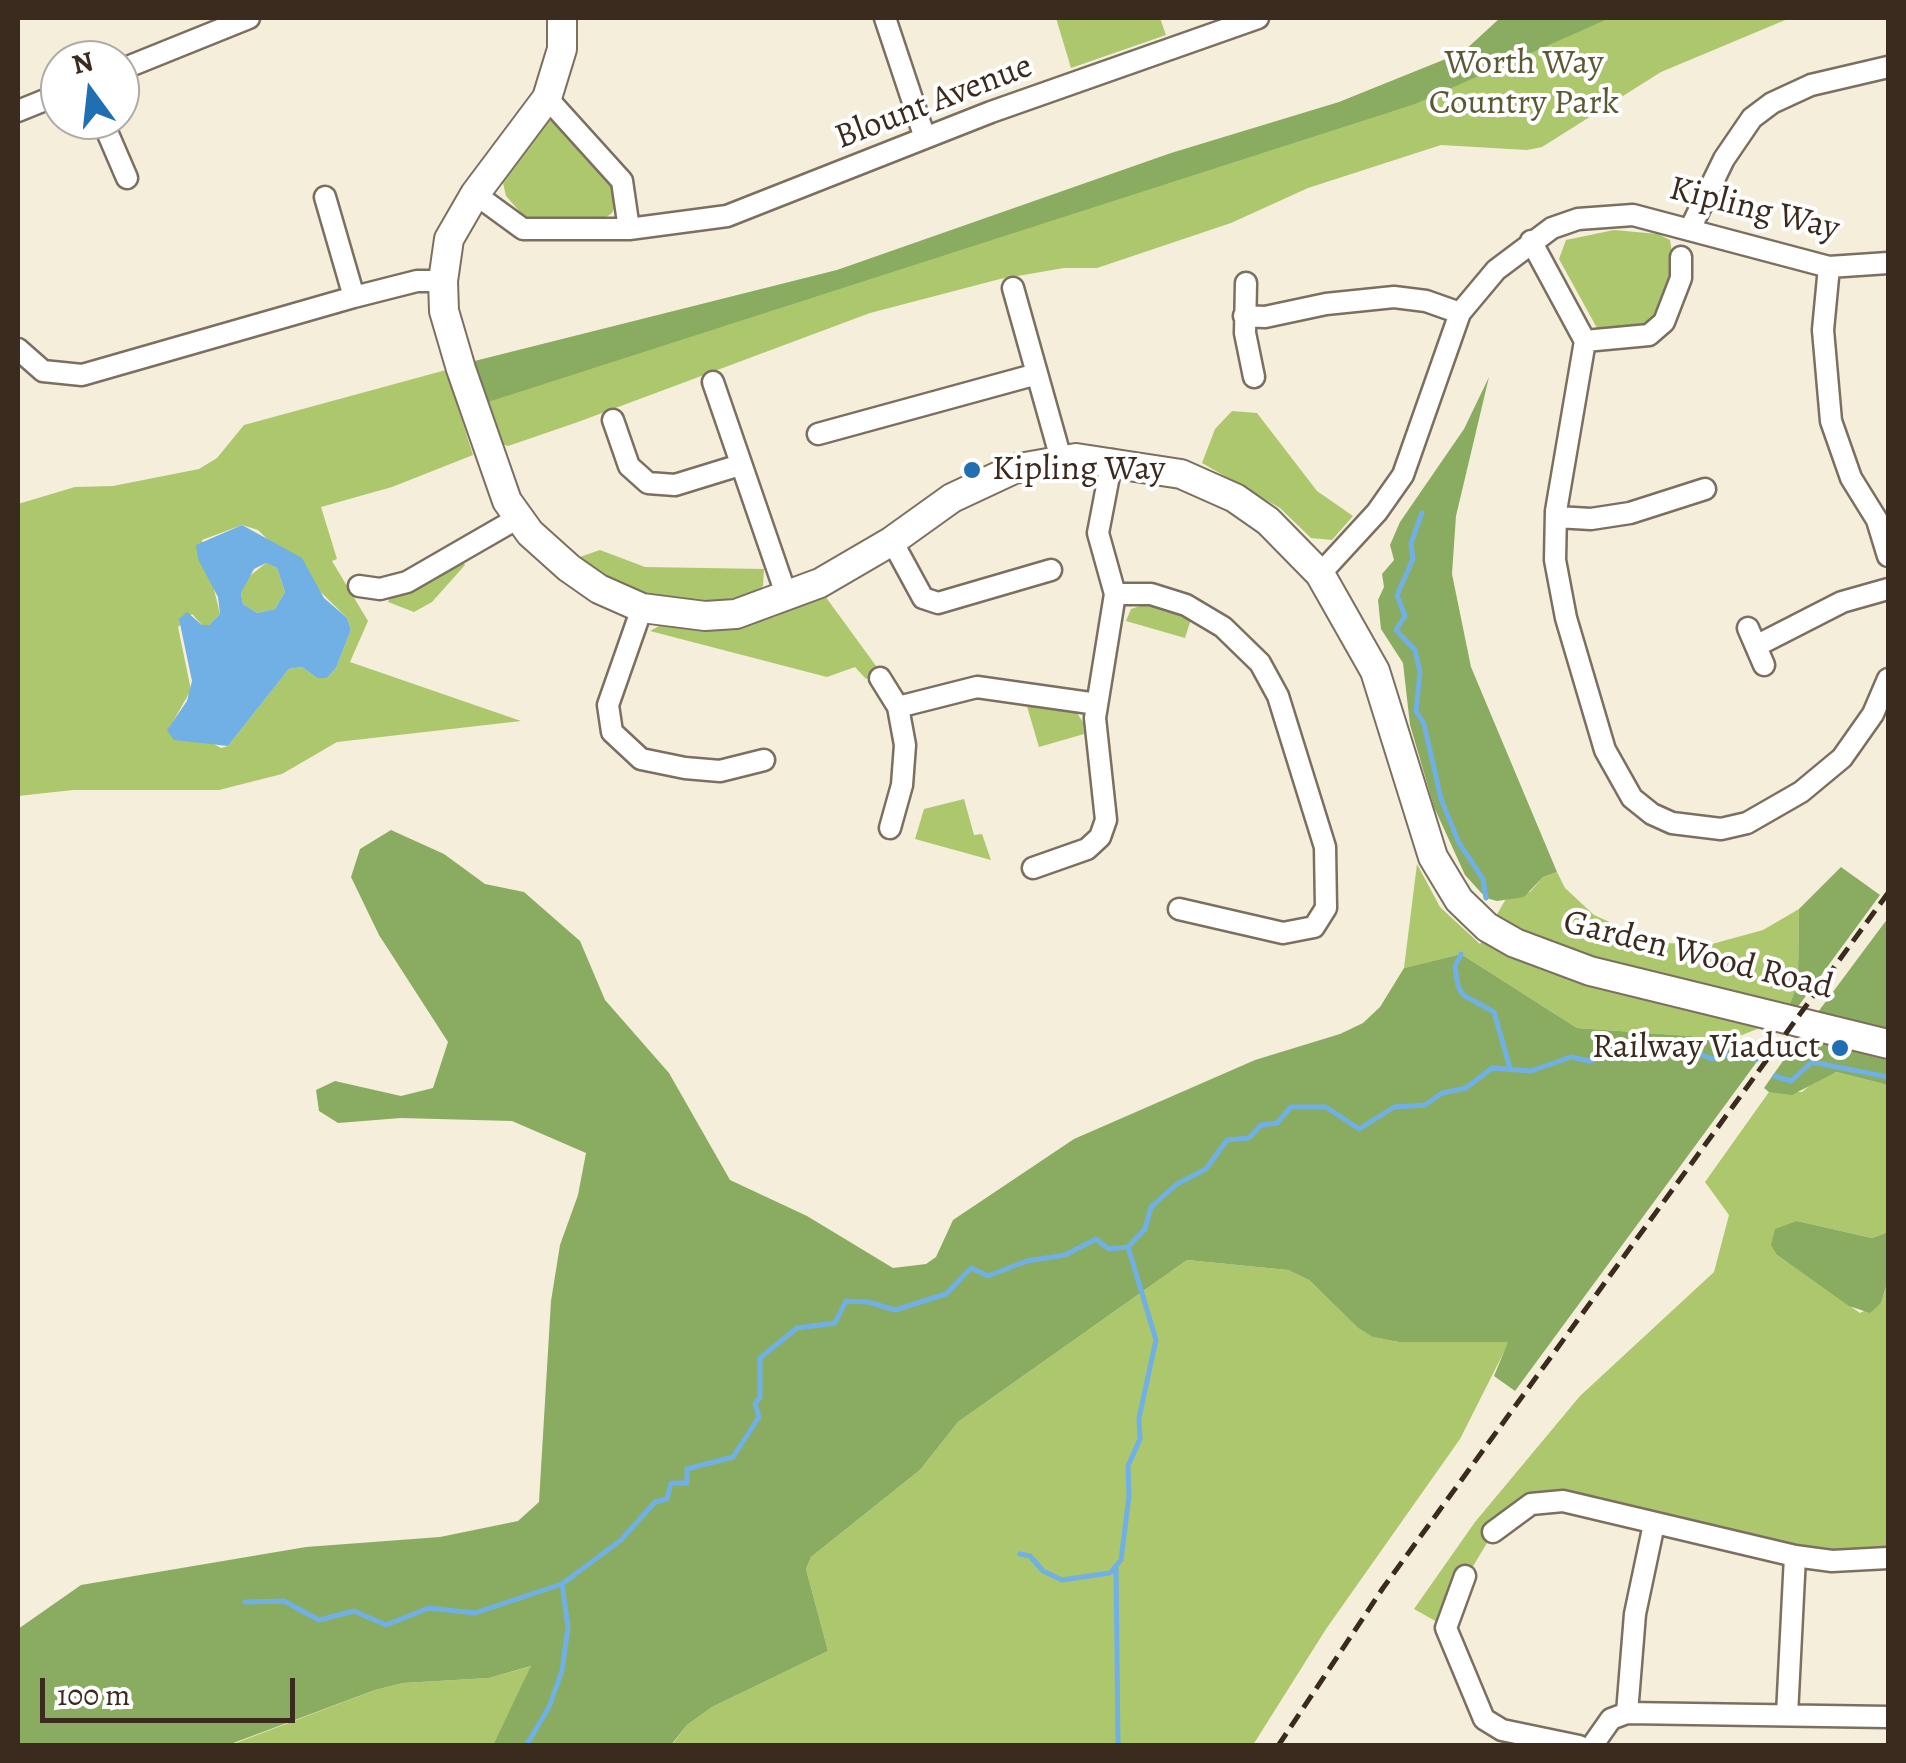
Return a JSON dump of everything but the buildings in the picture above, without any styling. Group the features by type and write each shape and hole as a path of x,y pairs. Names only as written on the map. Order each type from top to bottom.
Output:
{"street":[{"path":"140,62 249,18"},
{"name":"Garden Wood Road","path":"562,18 562,49 546,98 474,194 448,239 442,282 444,311 461,369 488,450 518,518 546,550 577,574 619,600 642,608 705,616 736,614 788,597 892,541 986,480 1061,459 1112,460 1180,474 1235,498 1288,538 1320,574 1375,671 1432,856 1460,900 1487,926 1514,944 1590,971 1888,1044"},
{"path":"885,18 925,138"},
{"name":"Blount Avenue","path":"474,194 522,229 629,229 728,216 925,138 1258,18"},
{"path":"1691,227 1724,158 1752,118 1801,89 1888,67"},
{"path":"546,98 622,181 629,229"},
{"path":"111,140 127,178"},
{"path":"325,198 354,297"},
{"name":"Kipling Way","path":"1320,574 1377,512 1403,475 1460,313 1496,270 1532,241 1578,219 1612,214 1691,227 1829,267 1888,263"},
{"path":"1532,241 1586,341 1556,518 1559,590 1605,750 1625,788 1652,814 1697,828 1721,829 1771,812 1842,758 1873,714 1888,679"},
{"path":"1829,267 1824,330 1831,422 1851,478 1876,520 1888,556"},
{"path":"1586,341 1649,335 1664,322 1688,273"},
{"path":"18,349 42,371 82,374 354,297 417,282 442,282"},
{"path":"1246,283 1244,316 1254,378"},
{"path":"1244,316 1264,317 1326,304 1394,298 1426,301 1460,313"},
{"path":"1023,300 1037,374 1061,459"},
{"path":"834,437 1037,374"},
{"path":"713,382 714,413 740,465 788,597"},
{"path":"623,429 629,466 648,483 674,485 740,465"},
{"path":"1032,868 1068,859 1100,837 1107,812 1096,744 1097,704 1114,594 1098,533 1112,460"},
{"path":"1556,518 1591,519 1630,512 1706,488"},
{"path":"359,586 380,589 407,582 518,518"},
{"path":"892,541 923,598 938,604 1050,570"},
{"path":"1756,646 1842,602 1888,589"},
{"path":"1114,594 1151,594 1186,605 1224,627 1252,655 1278,696 1322,832 1327,895 1324,916 1314,928 1283,933 1209,905 1179,909"},
{"path":"642,608 608,705 612,732 641,759 740,777 764,760"},
{"path":"880,678 898,706 904,764 890,828"},
{"path":"898,706 977,687 1097,704"},
{"path":"1493,1532 1531,1504 1563,1501 1795,1556 1832,1561 1888,1558"},
{"path":"1627,1713 1635,1614 1654,1524"},
{"path":"1787,1716 1795,1556"},
{"path":"1465,1576 1446,1628 1484,1718 1502,1730 1579,1746"},
{"path":"1592,1746 1611,1719 1627,1713 1888,1717"}],"green space":[{"path":"1056,18 1160,18 1166,35 1071,68"},
{"path":"1500,18 1610,18 1415,104 488,402 475,361 837,270 1171,153 1339,102 1463,52"},
{"name":"Worth Way Country Park","path":"1501,18 1790,18 1661,72 1542,147 1527,150 1441,145 1308,188 1231,223 1097,268 1064,268 1000,279 870,313 578,422 508,446 502,444 475,361 838,270 1340,102 1464,52"},
{"path":"558,120 614,185 617,201 612,213 601,221 528,221 506,196 503,183 544,121"},
{"path":"1614,230 1658,234 1670,240 1674,264 1666,307 1644,328 1597,328 1559,259 1566,240"},
{"path":"446,370 473,455 392,487 321,507 337,559 332,561 368,621 350,662 521,721 337,742 282,774 219,790 73,790 18,796 18,504 75,487 113,486 199,469 217,458 244,425","holes":["242,525 258,530 347,618 351,630 336,668 327,678 317,678 302,667 289,669 228,746 185,741 168,730 191,690 178,627 192,614 202,625 209,625 220,614 202,540"]},
{"path":"1489,377 1456,516 1452,574 1471,667 1557,872 1543,877 1524,897 1497,901 1486,898 1465,875 1434,807 1410,725 1403,663 1381,629 1378,600 1384,587 1382,574 1394,560 1390,545 1400,522 1464,429"},
{"path":"1232,411 1257,413 1317,491 1353,516 1332,540 1311,538 1280,508 1202,463 1215,429"},
{"path":"600,550 645,567 764,569 763,586 753,595 709,602 651,596 621,586 577,558"},
{"path":"461,560 465,565 432,602 414,612 388,602 391,595"},
{"path":"266,563 277,568 285,592 275,609 257,613 243,604 241,593 246,579"},
{"path":"825,596 879,670 866,679 855,667 827,677 650,631 659,626 727,628 774,617"},
{"path":"1146,604 1191,619 1185,638 1126,621 1131,609"},
{"path":"1026,703 1077,713 1084,734 1039,747"},
{"path":"964,799 974,835 982,834 991,860 915,839 924,809"},
{"path":"391,830 444,854 485,884 524,892 580,941 605,1000 669,1073 730,1180 807,1216 893,1268 926,1264 936,1257 953,1220 1074,1139 1255,1060 1340,1034 1363,1023 1380,1007 1404,968 1461,954 1577,1028 1732,1039 1749,1050 1756,1063 1515,1391 1494,1376 1508,1342 1399,1342 1373,1337 1358,1328 1309,1280 1288,1270 1187,1260 958,1422 920,1470 811,1557 806,1569 828,1651 712,1707 687,1725 671,1745 493,1745 531,1666 489,1678 403,1683 375,1690 228,1745 18,1745 18,1629 81,1585 306,1547 440,1537 518,1521 539,1502 551,1301 560,1245 578,1195 586,1153 512,1121 401,1118 338,1123 319,1111 316,1090 335,1081 401,1096 433,1088 448,1042 379,935 351,877 360,849"},
{"path":"1417,864 1440,907 1480,944 1507,897 1530,892 1543,877 1557,872 1565,888 1594,915 1656,943 1712,944 1763,930 1799,909 1798,983 1789,1006 1772,1023 1732,1039 1577,1028 1461,954 1404,968"},
{"path":"1841,867 1880,895 1797,1008 1789,1006 1798,983 1799,909"},
{"path":"1888,920 1888,1030 1818,1012 1885,922"},
{"path":"1799,1038 1888,1060 1888,1085 1836,1072 1792,1095 1769,1092 1764,1088"},
{"path":"1836,1072 1888,1085 1888,1232 1872,1238 1797,1221 1777,1255 1860,1313 1881,1303 1888,1280 1888,1558 1832,1561 1531,1504 1493,1533 1439,1623 1414,1609 1475,1522 1580,1396 1714,1272 1729,1215 1705,1182 1769,1092 1802,1092 1821,1076"},
{"path":"1797,1221 1872,1238 1888,1232 1888,1280 1881,1303 1870,1313 1849,1306 1777,1255 1771,1245 1775,1229"},
{"path":"1187,1260 1288,1270 1309,1280 1358,1328 1374,1337 1399,1342 1509,1342 1460,1439 1326,1629 1253,1745 671,1746 687,1725 712,1707 828,1651 806,1569 811,1557 920,1470 958,1422"},
{"path":"532,1666 493,1745 228,1746 375,1690 403,1683 489,1678"}],"water":[{"path":"242,525 302,558 324,598 347,618 351,630 336,668 327,678 317,678 302,667 289,669 228,746 174,740 167,730 187,701 192,681 179,619 187,612 202,625 209,625 220,614 218,597 198,559 196,545","holes":["266,563 277,568 285,592 275,609 257,613 243,604 241,593 254,569"]}],"waterway":[{"path":"1422,513 1411,543 1413,559 1397,595 1405,616 1396,630 1415,650 1420,672 1416,711 1424,724 1441,799 1459,843 1483,879 1486,898"},
{"path":"1461,954 1455,967 1458,986 1463,995 1494,1012 1510,1068"},
{"path":"245,1602 284,1601 319,1620 354,1611 386,1625 429,1608 475,1613 562,1584 621,1540 655,1502 667,1499 671,1483 687,1483 687,1469 733,1457 759,1417 755,1404 760,1397 760,1358 797,1328 835,1323 846,1301 895,1310 946,1294 971,1268 988,1276 1027,1261 1065,1255 1096,1239 1109,1249 1128,1247 1145,1229 1151,1207 1177,1184 1206,1169 1227,1140 1249,1138 1261,1125 1277,1123 1291,1107 1326,1107 1359,1129 1394,1107 1425,1105 1442,1093 1466,1088 1492,1068 1531,1071 1571,1057 1589,1061 1671,1042 1712,1059 1736,1053 1756,1060"},
{"path":"1775,1076 1791,1081 1812,1062 1888,1077"},
{"path":"1020,1554 1030,1556 1043,1571 1062,1580 1110,1573 1121,1560 1129,1496 1128,1466 1140,1439 1139,1418 1156,1340 1128,1247"},
{"path":"1116,1569 1118,1746"},
{"path":"526,1746 549,1707 562,1671 568,1627 562,1584"}],"railway":[{"path":"1278,1746 1383,1588 1888,893"}],"place":[{"name":"Kipling Way","path":"972,470"},
{"name":"Railway Viaduct","path":"1840,1048"}]}
